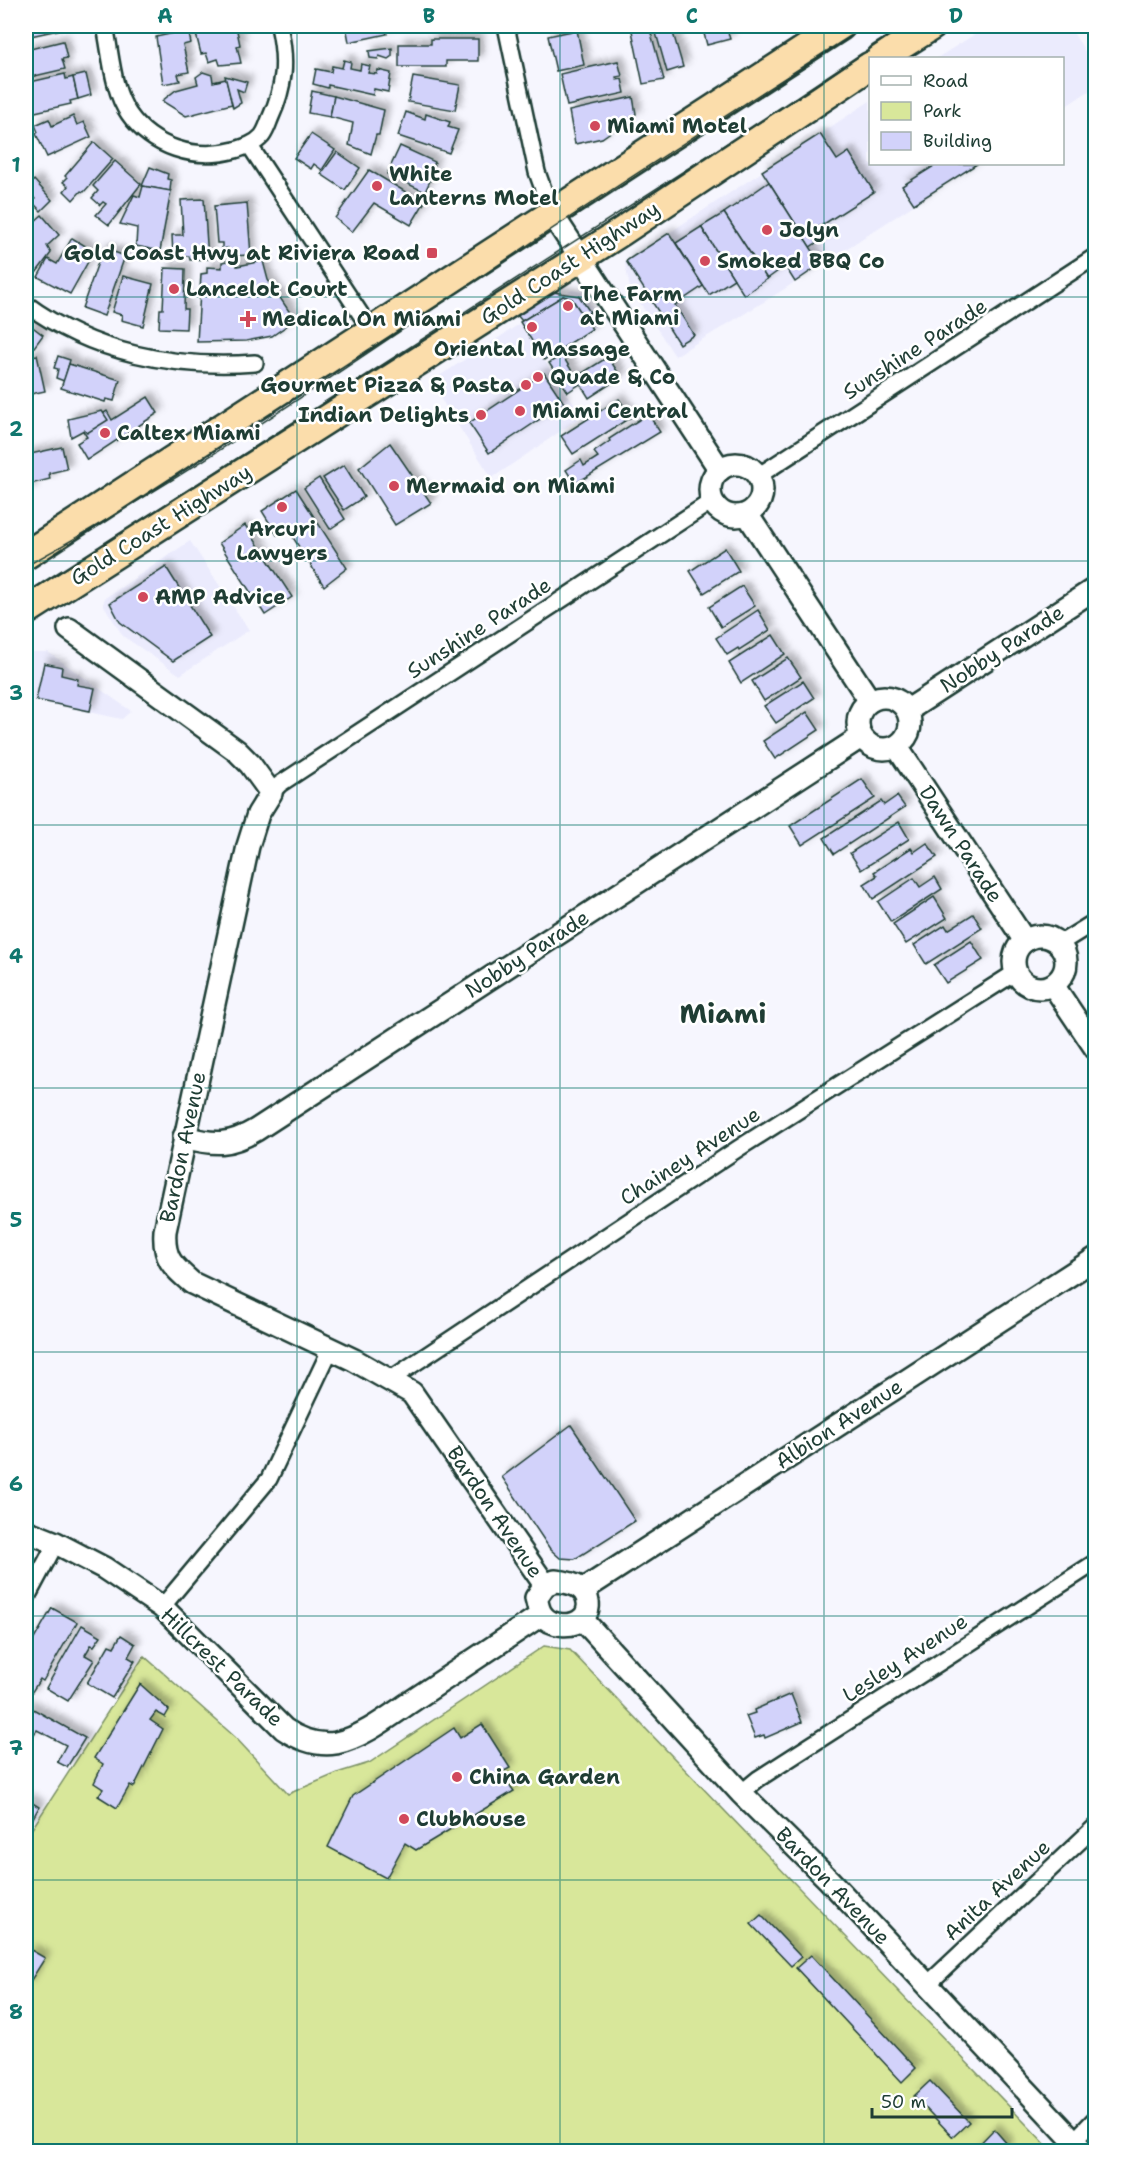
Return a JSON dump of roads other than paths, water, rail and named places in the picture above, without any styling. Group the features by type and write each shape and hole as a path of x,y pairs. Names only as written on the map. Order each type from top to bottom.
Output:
{"highway":[{"path":"26,555 841,26"},
{"path":"883,57 932,26"},
{"name":"Gold Coast Highway","path":"29,611 581,257 869,67"}],"street":[{"path":"105,26 119,94 128,112 141,129 171,147 209,154 250,146 263,135 283,87 284,66 279,26"},
{"path":"506,26 541,185 552,214 720,470"},
{"path":"250,146 371,330"},
{"name":"Sunshine Parade","path":"758,476 1095,256"},
{"path":"26,304 72,333 110,348 199,364 255,363"},
{"path":"734,464 745,466 758,476 761,484 761,497 757,505 747,514 730,516 721,512 712,501 710,489 712,480 720,470 734,464"},
{"name":"Sunshine Parade","path":"271,793 280,784 712,501"},
{"path":"747,514 870,700"},
{"name":"Nobby Parade","path":"908,710 1095,588"},
{"path":"69,629 237,751 250,764 271,793"},
{"path":"882,697 894,699 908,710 910,730 897,747 887,750 879,749 870,746 861,737 858,722 860,713 870,700 882,697"},
{"name":"Nobby Parade","path":"184,1137 202,1142 225,1143 240,1139 256,1130 861,737"},
{"name":"Dawn Parade","path":"897,747 1025,941"},
{"name":"Bardon Avenue","path":"271,793 258,814 248,846 165,1231 164,1246 167,1258 176,1270 192,1283 331,1348 391,1379 415,1395 545,1585"},
{"path":"1059,944 1095,921"},
{"path":"1038,936 1049,938 1059,944 1065,956 1065,969 1062,977 1053,985 1034,988 1021,980 1016,972 1014,961 1016,952 1025,941 1038,936"},
{"name":"Chainey Avenue","path":"391,1379 739,1148 1016,972"},
{"path":"1053,985 1095,1049"},
{"name":"Albion Avenue","path":"583,1590 1095,1258"},
{"path":"162,1607 269,1479 331,1348"},
{"name":"Hillcrest Parade","path":"26,1531 56,1543 104,1568 162,1607 284,1729 298,1738 315,1742 333,1743 351,1739 541,1615"},
{"path":"26,1599 56,1543"},
{"name":"Lesley Avenue","path":"741,1793 758,1779 1095,1562"},
{"path":"555,1581 565,1582 583,1590 588,1598 589,1607 582,1619 571,1624 564,1624 548,1621 541,1615 536,1598 545,1585 555,1581"},
{"name":"Bardon Avenue","path":"582,1619 741,1793 829,1880 1079,2146"},
{"name":"Anita Avenue","path":"928,1984 1095,1826"},
{"path":"1079,2146 1095,2118"}],"tram line":[{"path":"26,566 90,530 216,452 567,219 866,26"},
{"path":"26,594 808,91 904,26"}],"place":[{"name":"Miami Motel","path":"595,126"},
{"name":"White Lanterns Motel","path":"377,186"},
{"name":"Jolyn","path":"767,230"},
{"name":"Gold Coast Hwy at Riviera Road","path":"432,253"},
{"name":"Smoked BBQ Co","path":"705,261"},
{"name":"Lancelot Court","path":"174,289"},
{"name":"The Farm at Miami","path":"568,306"},
{"name":"Medical On Miami","path":"248,319"},
{"name":"Oriental Massage","path":"532,327"},
{"name":"Quade & Co","path":"538,377"},
{"name":"Gourmet Pizza & Pasta","path":"526,385"},
{"name":"Miami Central","path":"520,411"},
{"name":"Indian Delights","path":"481,415"},
{"name":"Caltex Miami","path":"105,433"},
{"name":"Mermaid on Miami","path":"394,486"},
{"name":"Arcuri Lawyers","path":"282,507"},
{"name":"AMP Advice","path":"143,597"},
{"name":"China Garden","path":"457,1777"},
{"name":"Clubhouse","path":"404,1819"}],"district":[{"name":"Miami","path":"723,1013"}]}
